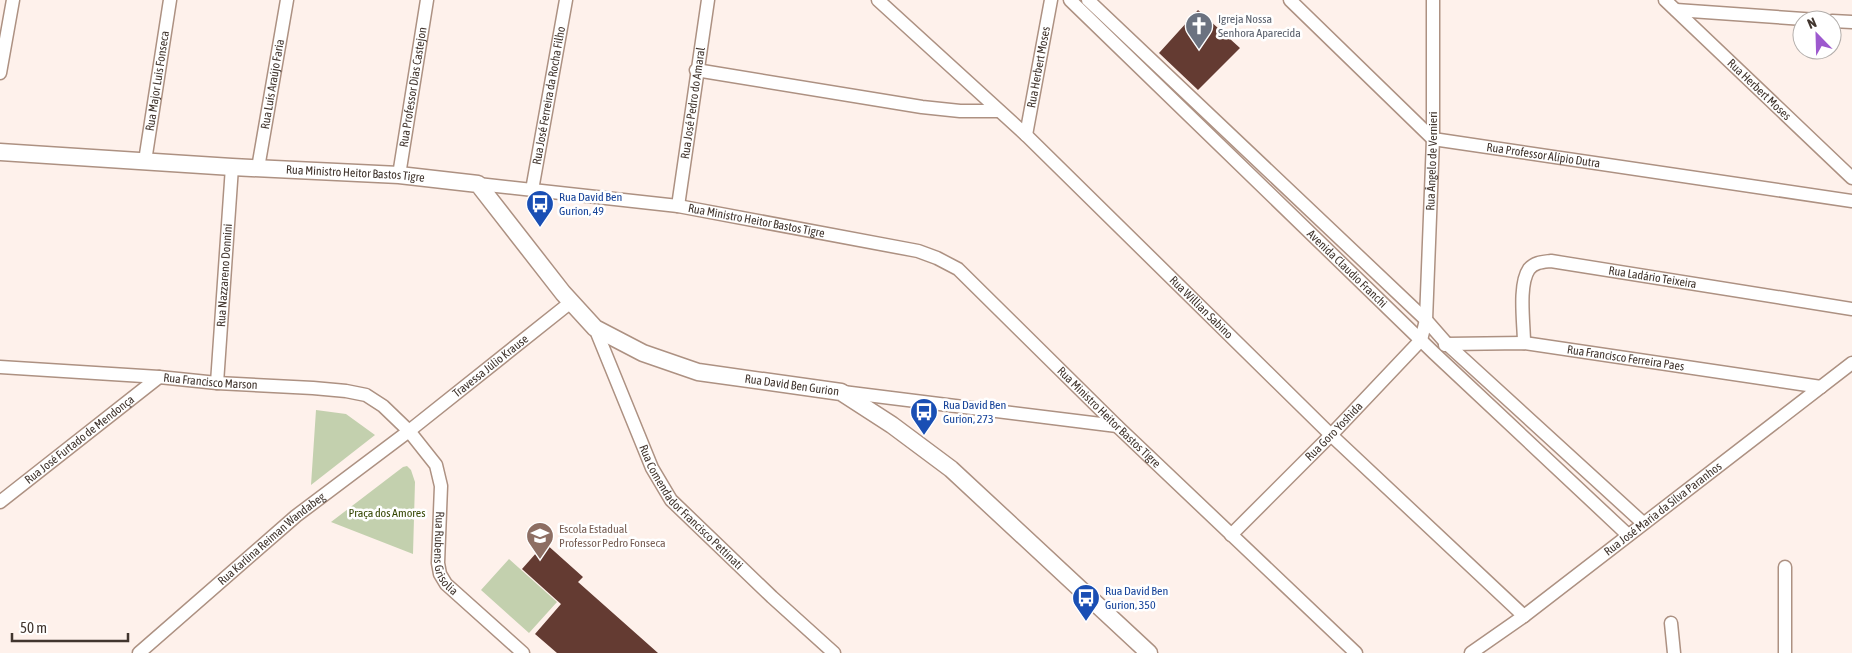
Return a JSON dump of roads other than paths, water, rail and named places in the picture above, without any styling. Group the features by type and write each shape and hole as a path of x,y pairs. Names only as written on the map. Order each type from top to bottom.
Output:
{"street":[{"path":"0,73 13,0"},
{"name":"Rua Major Luis Fonseca","path":"145,161 170,0"},
{"name":"Rua Luís Araújo Faria","path":"258,168 287,0"},
{"name":"Rua Professor Dias Castejon","path":"399,176 427,0"},
{"name":"Rua José Ferreira da Rocha Filho","path":"532,190 566,0"},
{"name":"Rua José Pedro do Amaral","path":"678,206 696,70 708,0"},
{"name":"Rua Willian Sabino","path":"878,0 1026,136 1331,435 1524,616"},
{"name":"Rua Herbert Moses","path":"1026,136 1051,0"},
{"name":"Avenida Claudio Franchi","path":"1070,0 1434,353 1628,535"},
{"name":"Avenida Claudio Franchi","path":"1088,0 1426,320 1447,344 1643,523"},
{"path":"1290,0 1433,138"},
{"name":"Rua Ângelo de Vernieri","path":"1426,320 1433,138 1432,0"},
{"name":"Rua Herbert Moses","path":"1666,0 1852,178"},
{"path":"1676,10 1792,18"},
{"path":"696,70 922,107 960,111 999,111"},
{"name":"Rua Professor Alípio Dutra","path":"1433,138 1852,202"},
{"name":"Rua Ministro Heitor Bastos Tigre","path":"0,152 399,176 678,206 918,251 938,258 958,269 1117,426 1356,653"},
{"name":"Rua Nazzareno Donnini","path":"217,383 232,167"},
{"name":"Rua David Ben Gurion","path":"478,184 571,302 595,328 643,353 698,372 841,392 892,425 951,469 1149,653"},
{"name":"Rua Ladário Teixeira","path":"1524,343 1523,285 1529,269 1538,262 1550,261 1852,309"},
{"name":"Travessa Júlio Krause","path":"409,431 571,302"},
{"name":"Rua Goro Yoshida","path":"1231,535 1331,435 1421,340 1426,320"},
{"name":"Rua Comendador Francisco Pettinati","path":"595,328 652,468 671,500 765,591 834,653"},
{"name":"Rua Francisco Ferreira Paes","path":"1447,344 1524,343 1821,387"},
{"path":"1434,353 1447,344"},
{"name":"Rua José Maria da Silva Paranhos","path":"1471,653 1524,616 1852,363"},
{"name":"Rua Francisco Marson","path":"0,367 346,391 366,395 383,406 409,431"},
{"name":"Rua José Furtado de Mendonça","path":"0,502 159,377"},
{"path":"841,392 1117,426"},
{"name":"Rua Karlina Reiman Wandabeg","path":"139,653 296,516 409,431"},
{"name":"Rua Rubens Grisolia","path":"409,431 436,465 440,475 442,486 438,564 440,574 446,584 523,653"},
{"path":"1785,567 1785,653"},
{"path":"1671,623 1674,653"}],"place":[{"name":"Igreja Nossa Senhora Aparecida","path":"1199,50"},
{"name":"Rua David Ben Gurion, 49","path":"540,228"},
{"name":"Rua David Ben Gurion, 273","path":"924,436"},
{"name":"Escola Estadual Professor Pedro Fonseca","path":"540,560"},
{"name":"Rua David Ben Gurion, 350","path":"1086,622"}],"park label":[{"name":"Praça dos Amores","path":"387,513"}]}
